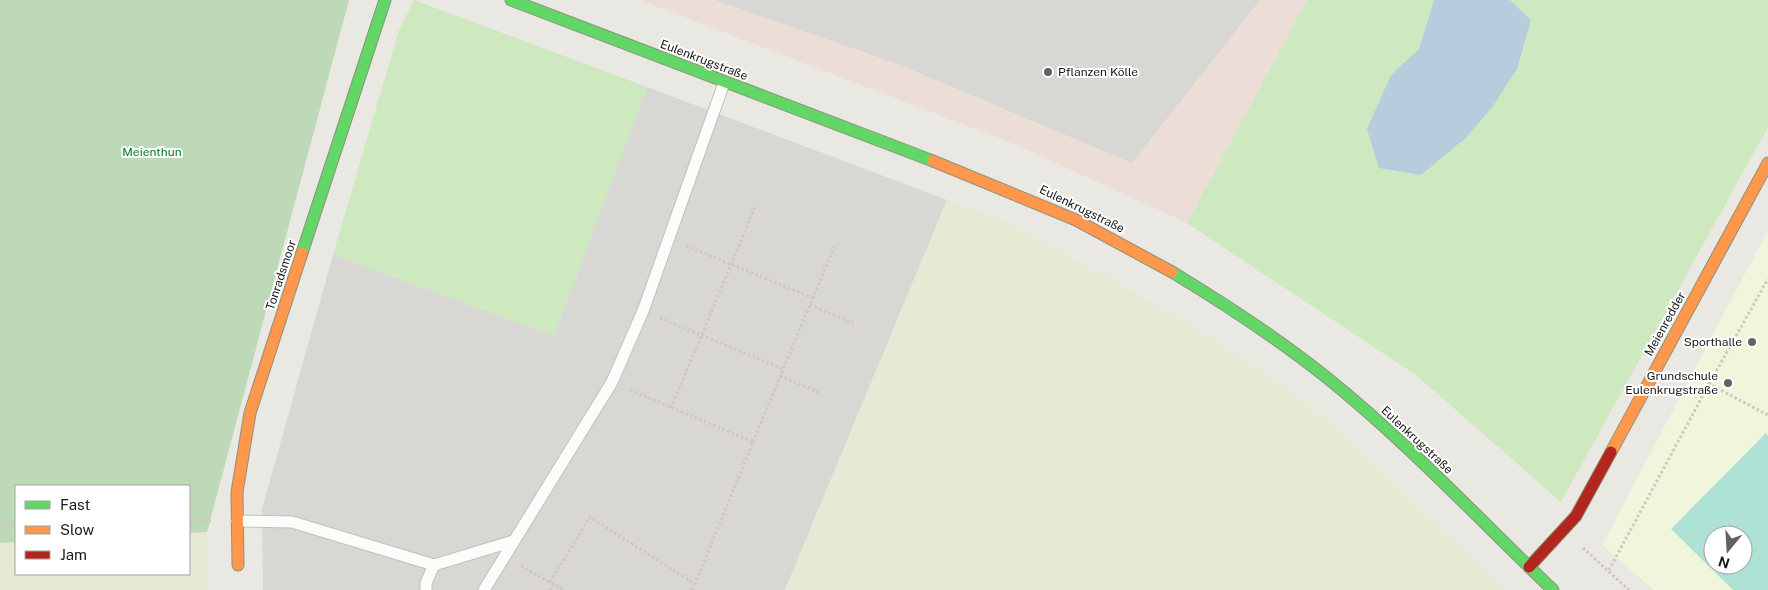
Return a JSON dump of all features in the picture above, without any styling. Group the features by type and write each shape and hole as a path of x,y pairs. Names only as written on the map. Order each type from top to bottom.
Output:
{"main road":[{"name":"Tonradsmoor","path":"238,565 237,492 250,413 385,0"},
{"name":"Eulenkrugstraße","path":"511,0 724,83 952,168 1038,203 1106,236 1171,271 1281,343 1328,379 1431,472 1553,590"},
{"name":"Meienredder","path":"1529,568 1564,531 1588,495 1768,163"}],"lane":[{"path":"484,590 612,382 643,311 724,83"},
{"path":"236,522 292,522 434,565 512,542"},
{"path":"426,590 426,583 434,565"}],"path":[{"path":"671,408 755,207"},
{"path":"668,238 813,298"},
{"path":"692,590 834,247"},
{"path":"1608,570 1768,278"},
{"path":"810,305 853,323"},
{"path":"643,311 783,369"},
{"path":"780,376 821,393"},
{"path":"612,382 753,442"},
{"path":"1710,384 1768,415"},
{"path":"550,590 552,583 590,517 695,584"},
{"path":"0,524 15,524"},
{"path":"1564,531 1629,590"},
{"path":"504,558 564,590"}],"shaded area":[{"name":"Pflanzen Kölle","path":"640,0 1307,0 1187,223 1017,145"},
{"path":"715,0 1260,0 1132,163 898,64"},
{"path":"1434,0 1510,0 1531,20 1517,69 1493,106 1466,138 1421,175 1379,168 1367,129 1391,75 1419,49"},
{"path":"647,87 947,200 785,590 263,590 262,509 333,255 554,336"},
{"path":"947,200 1003,219 1187,322 1250,362 1307,404 1362,451 1504,590 785,590"},
{"name":"Grundschule Eulenkrugstraße","path":"1768,230 1768,590 1654,590 1602,545"},
{"path":"1766,433 1768,436 1768,590 1733,590 1718,575 1753,575 1753,525 1703,525 1703,560 1671,529"},
{"path":"207,532 208,590 0,590 0,543 15,542 15,575 190,575 190,533"}],"green space":[{"name":"Meienthun","path":"0,0 349,0 207,532 190,533 190,485 15,485 15,542 0,543"},
{"path":"414,0 647,87 554,336 333,255 399,30"},
{"path":"1307,0 1434,0 1419,49 1391,75 1421,175 1466,138 1493,106 1531,20 1510,0 1768,0 1768,127 1561,502 1416,375 1187,223"}],"traffic: fast":[{"path":"302,253 385,0"},
{"path":"511,0 933,161"},
{"path":"1172,272 1270,335 1356,402 1414,454 1553,590"}],"traffic: slow":[{"path":"933,161 1076,220 1172,272"},
{"path":"1611,452 1768,163"},
{"path":"238,565 237,492 250,413 302,253"}],"traffic: jam":[{"path":"1529,567 1576,516 1611,452"}],"place":[{"name":"Pflanzen Kölle","path":"1048,72"},
{"name":"Sporthalle","path":"1752,342"},
{"name":"Grundschule Eulenkrugstraße","path":"1728,383"}]}
